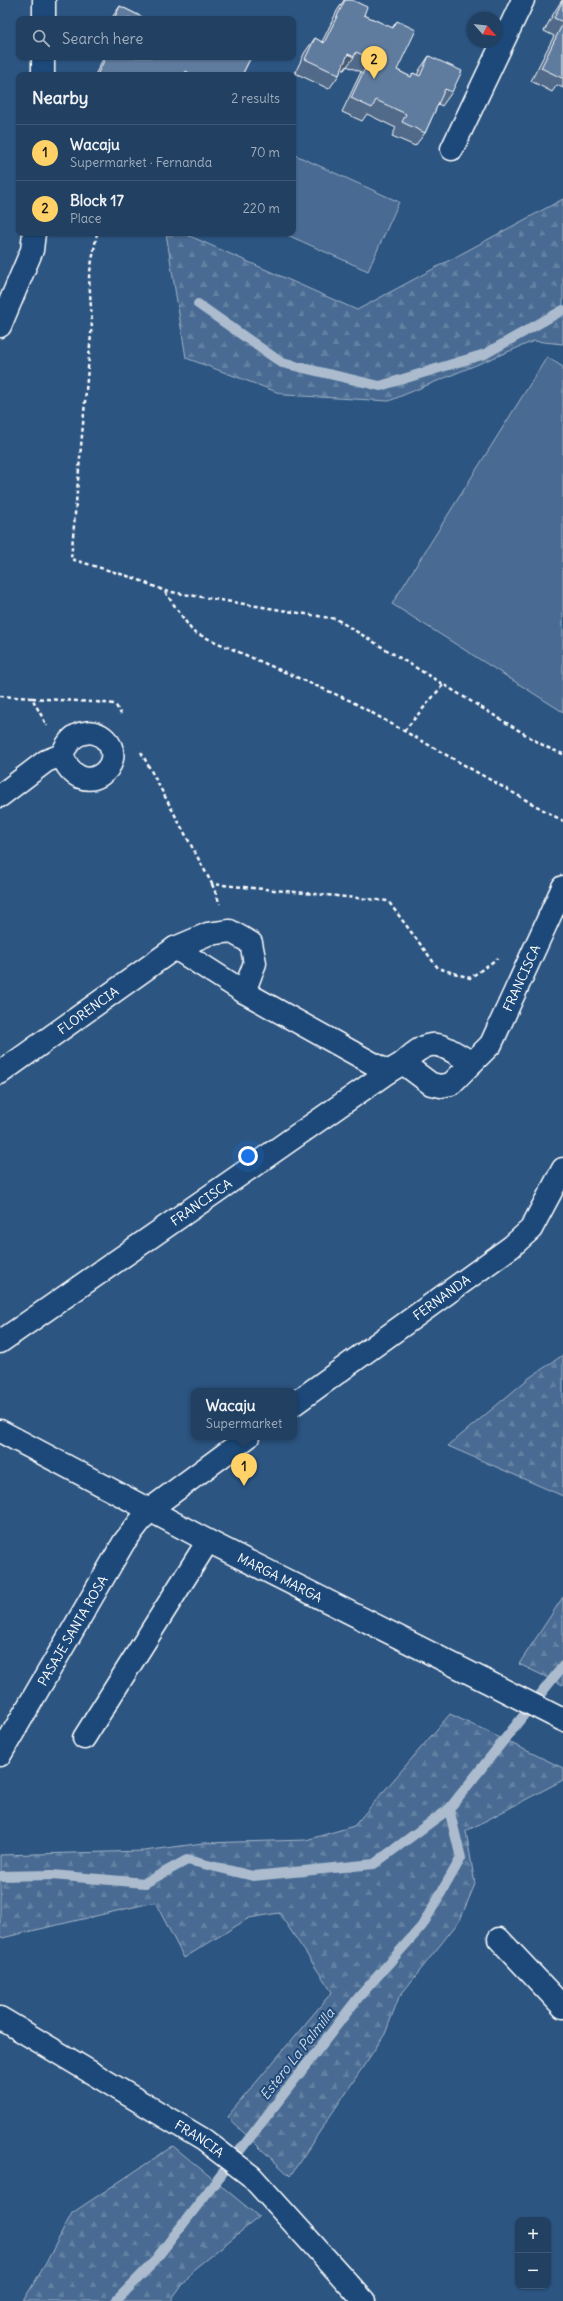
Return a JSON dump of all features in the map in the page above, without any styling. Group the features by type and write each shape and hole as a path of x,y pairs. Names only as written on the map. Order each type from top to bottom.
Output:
{"street":[{"path":"44,0 44,16"},
{"path":"452,149 523,0"},
{"path":"43,60 43,72"},
{"path":"0,326 32,250 34,236"},
{"path":"0,796 46,761 62,755"},
{"name":"FRANCISCA","path":"396,1067 431,1084 441,1086 451,1084 491,1044 563,887"},
{"name":"FLORENCIA","path":"0,1073 175,948 208,934 230,931 251,943 255,963 244,992"},
{"path":"175,948 244,992 396,1067"},
{"name":"FRANCISCA","path":"0,1342 426,1045 437,1043 472,1063"},
{"name":"FERNANDA","path":"297,1402 511,1248 531,1229 563,1169"},
{"name":"MARGA MARGA","path":"0,1431 208,1541 563,1720"},
{"path":"148,1510 244,1440"},
{"name":"PASAJE SANTA ROSA","path":"0,1754 124,1542 148,1510"},
{"path":"84,1738 208,1541"},
{"path":"499,1939 563,2007"},
{"name":"FRANCIA","path":"0,2018 204,2140 251,2176 364,2301"}],"path":[{"path":"96,236 89,277 92,323 71,559 134,578 165,591 336,619 546,747 563,754"},
{"path":"165,591 193,632 351,701 563,821"},
{"path":"404,731 443,685"},
{"path":"0,696 115,704 123,718"},
{"path":"32,698 62,755"},
{"path":"138,745 212,884 388,901 438,968 470,978 502,955"}],"green space":[{"path":"296,155 399,202 368,271 290,236 296,236"},
{"path":"563,199 563,344 534,341 389,401 285,395 186,358 166,236 190,236 357,310"},
{"path":"547,357 563,367 563,712 392,604"},
{"path":"563,1355 563,1496 448,1446 529,1378"},
{"path":"563,1597 563,1685 519,1664"},
{"path":"450,1714 563,1768 563,1780 466,1831 475,1884 460,1920 399,1997 385,2034 290,2176 227,2117 332,1992 279,1913 249,1918 184,1958 155,1902 2,1938 0,1936 0,1855 144,1851 203,1843 306,1840 354,1826"},
{"path":"173,2146 259,2217 194,2269 171,2301 23,2301 45,2265 72,2213"}],"building":[{"path":"345,0 352,0 367,7 364,15 393,28 397,21 416,30 397,70 411,77 413,73 420,76 429,56 462,71 452,92 445,89 425,133 402,122 406,114 376,100 372,108 351,98 370,58 356,52 354,57 348,54 339,75 305,59 315,38 324,43"},
{"path":"563,0 563,22 554,18"},
{"path":"120,6 140,16 115,16"},
{"path":"563,23 563,75 562,78 541,68"},
{"path":"104,60 250,60 244,72 98,72"}],"waterway":[{"path":"198,304 282,363 380,386 485,354 563,310"},
{"path":"0,1876 52,1875 145,1883 187,1860 253,1876 374,1864 449,1809 563,1666"},
{"name":"Estero La Palmilla","path":"116,2301 152,2264 358,1998 422,1926 461,1858 449,1809"}],"place":[{"name":"Block 17","path":"374,79"},
{"name":"Wacaju","path":"244,1486"}]}
